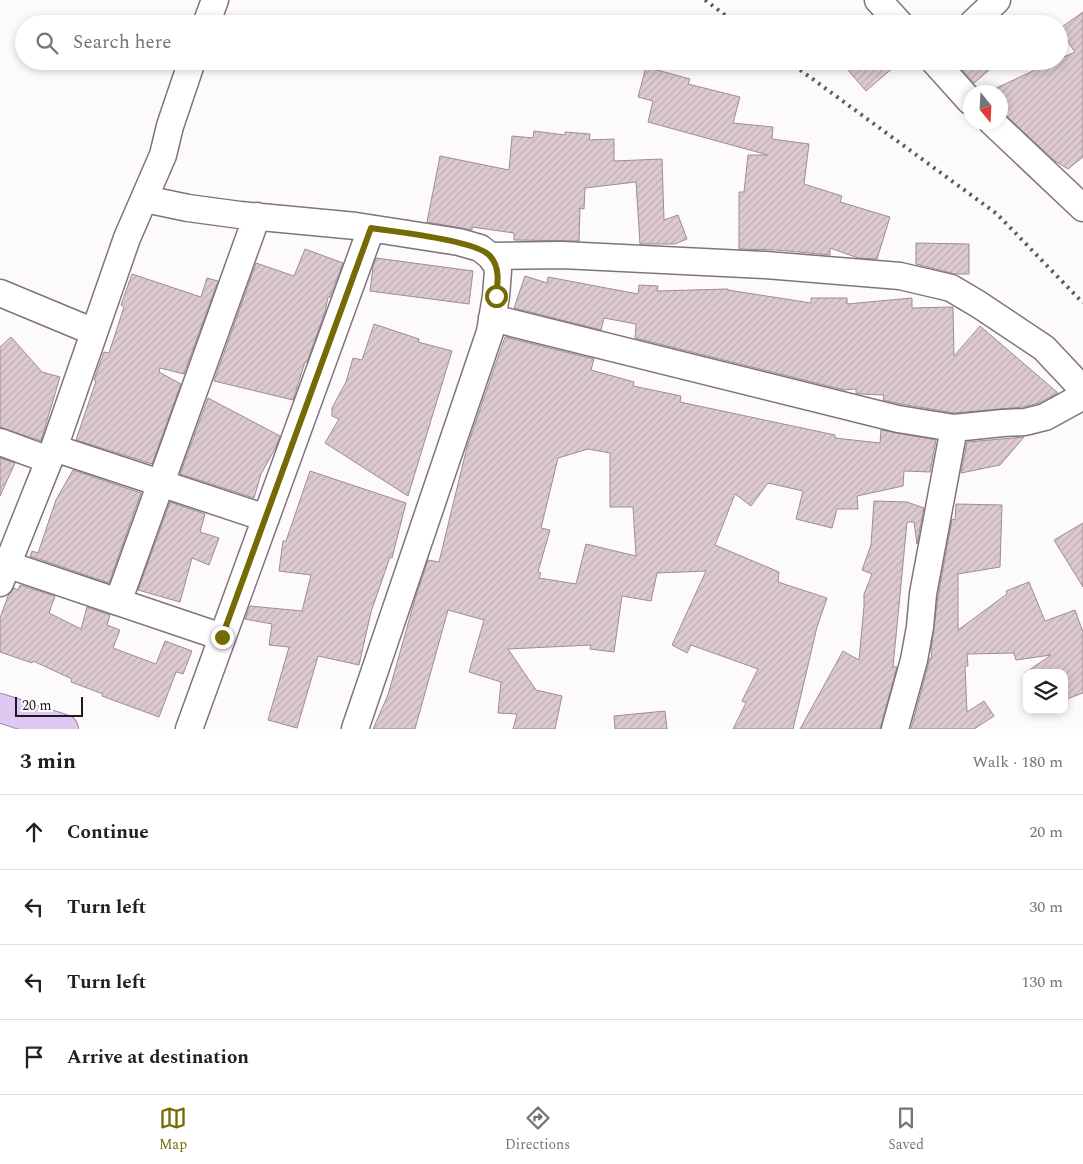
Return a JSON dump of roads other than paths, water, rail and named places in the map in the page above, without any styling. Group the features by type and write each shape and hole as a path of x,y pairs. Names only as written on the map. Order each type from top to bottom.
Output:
{"highway":[{"path":"0,708 64,729"}],"street":[{"path":"209,15 215,0"},
{"path":"878,0 892,15"},
{"path":"981,15 997,0"},
{"path":"189,70 170,126 163,155 127,238 52,454 2,570 118,602 222,637"},
{"path":"942,70 963,92"},
{"path":"1000,130 1083,208"},
{"path":"145,199 188,208 371,228 459,242 480,248 496,264 498,281 490,332 355,729"},
{"path":"118,602 258,216"},
{"path":"189,729 371,228"},
{"path":"490,256 562,255 766,265 900,276 951,288 978,304 1044,348 1077,383 1081,391 1079,398 1045,417 1025,422 954,428 898,419 492,318"},
{"path":"0,293 94,332"},
{"path":"895,729 914,660 920,627 922,594 954,428"},
{"path":"0,442 161,483 266,518"}],"railway":[{"path":"705,0 725,15"},
{"path":"800,70 997,214 1083,303"}]}
